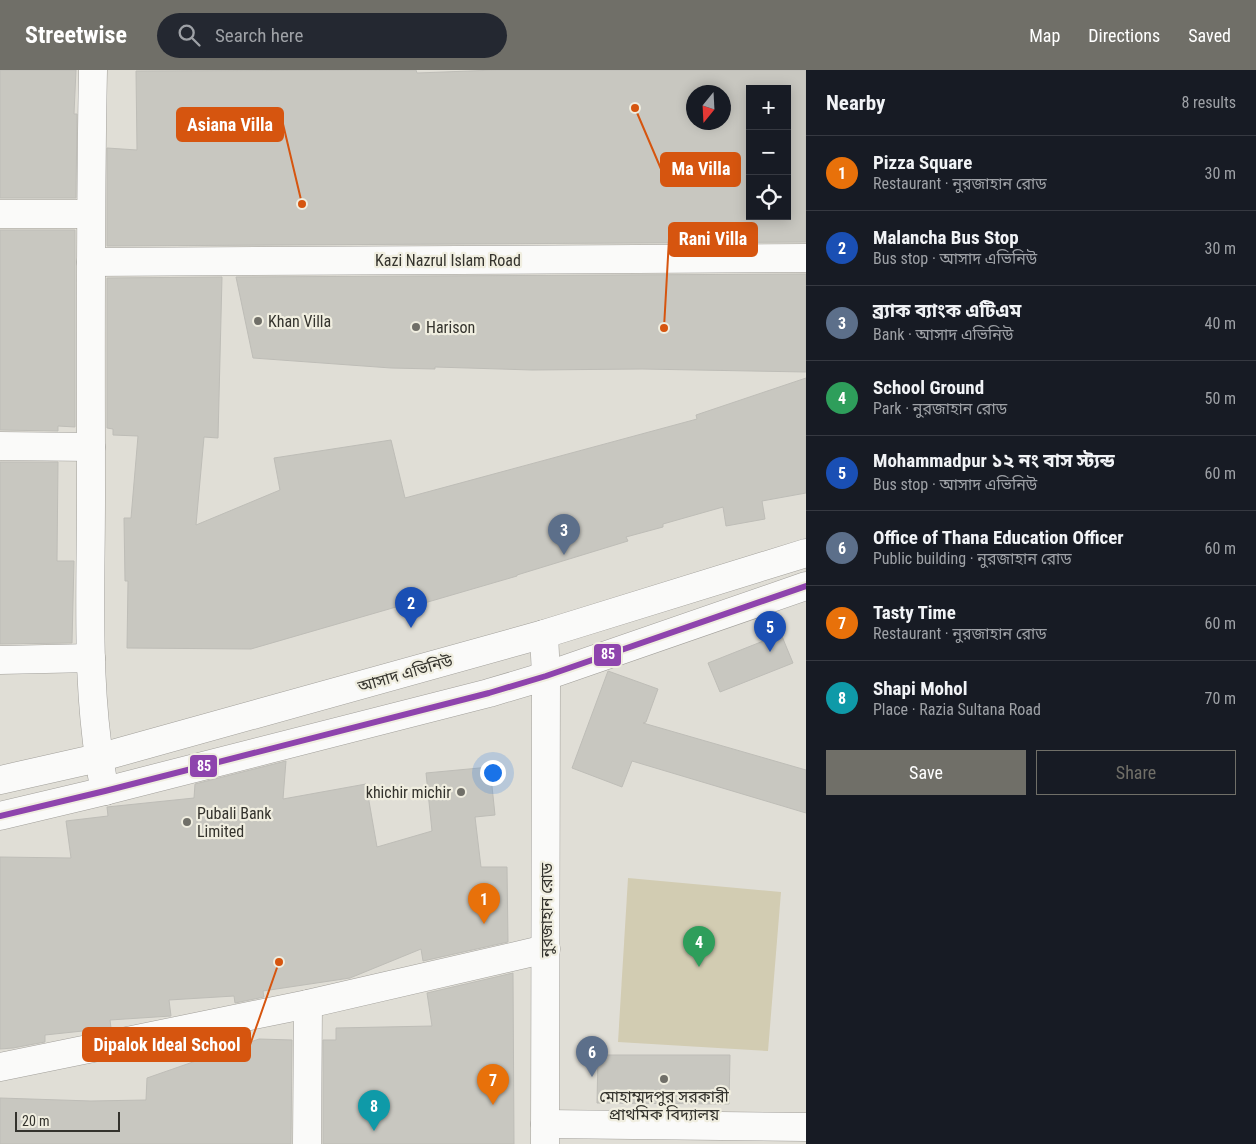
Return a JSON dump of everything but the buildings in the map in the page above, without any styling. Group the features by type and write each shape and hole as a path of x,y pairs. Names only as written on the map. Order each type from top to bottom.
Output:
{"street":[{"path":"92,70 90,214 91,658 98,758 104,791"},
{"path":"0,214 90,214"},
{"name":"Kazi Nazrul Islam Road","path":"91,262 806,258"},
{"path":"0,446 91,447"},
{"name":"আসাদ এভিনিউ","path":"0,780 98,758 544,634 806,553"},
{"path":"0,816 489,694 806,586"},
{"name":"নুরজাহান রোড","path":"544,634 546,676 545,1134"},
{"path":"0,660 91,658"},
{"path":"0,1067 308,1004 546,949"},
{"path":"307,1144 308,1004"},
{"path":"545,1134 806,1127"}],"shaded area":[{"path":"628,878 781,892 768,1051 618,1042"}],"transit line":[{"name":"85","path":"0,816 489,693 546,676 806,586"}],"place":[{"name":"Ma Villa","path":"635,108"},
{"name":"Asiana Villa","path":"302,204"},
{"name":"Khan Villa","path":"258,321"},
{"name":"Harison","path":"416,327"},
{"name":"Rani Villa","path":"664,328"},
{"name":"ব্র্যাক ব্যাংক এটিএম","path":"564,555"},
{"name":"Malancha Bus Stop","path":"411,628"},
{"name":"Mohammadpur ১২ নং বাস স্ট্যন্ড","path":"770,652"},
{"name":"khichir michir","path":"461,792"},
{"name":"Pubali Bank Limited","path":"187,822"},
{"name":"Pizza Square","path":"484,924"},
{"name":"Dipalok Ideal School","path":"279,962"},
{"name":"School Ground","path":"699,967"},
{"name":"Office of Thana Education Officer","path":"592,1077"},
{"name":"মোহাম্মদপুর সরকারী প্রাথমিক বিদ্যালয়","path":"664,1079"},
{"name":"Tasty Time","path":"493,1105"},
{"name":"Shapi Mohol","path":"374,1131"}]}
